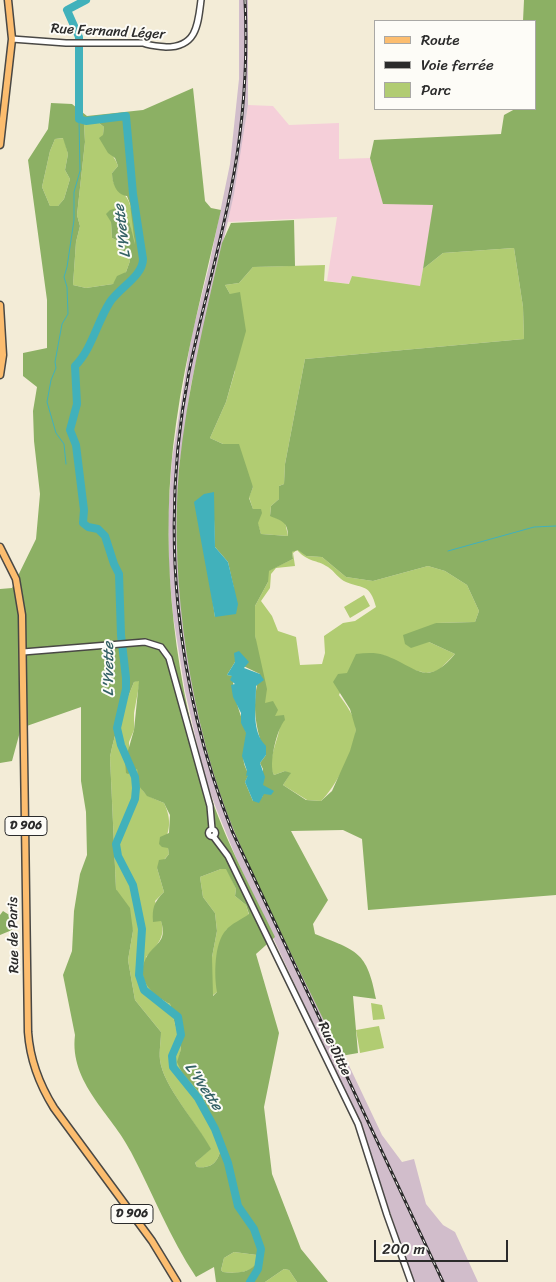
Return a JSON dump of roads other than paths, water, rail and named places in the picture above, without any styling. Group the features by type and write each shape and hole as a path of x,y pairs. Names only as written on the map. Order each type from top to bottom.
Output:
{"main road":[{"path":"0,145 12,39 8,0"},
{"path":"0,304 2,355 0,375"},
{"name":"Rue de Paris","path":"0,547 16,579 21,598 28,1032 31,1055 41,1085 54,1108 152,1241 177,1282"}],"street":[{"name":"Rue Fernand Léger","path":"12,39 66,43 179,46 189,40 198,25 201,0"},
{"name":"Rue Ditte","path":"23,652 145,642 161,647 169,658 199,772 210,806 212,829 216,832 213,836 228,856 253,904 358,1124 411,1282"}],"water":[{"path":"214,492 215,547 228,562 238,604 236,614 215,617 194,502 204,494"},
{"path":"239,651 249,662 244,668 260,674 264,680 256,686 255,718 258,733 266,746 266,755 260,763 265,777 263,785 274,791 271,795 264,794 259,803 253,801 245,782 248,775 246,776 247,771 242,756 246,733 241,723 241,713 233,697 231,685 235,684 230,680 232,676 227,675 235,662 234,653"}],"waterway":[{"name":"L'Yvette","path":"86,0 67,10 79,37 79,119 86,121 126,116 133,194 143,259 139,271 110,302 86,352 75,366 77,404 70,430 76,445 84,510 83,523 88,527 98,529 105,536 119,574 121,635 126,689 117,728 121,745 135,777 136,788 135,799 116,844 118,856 133,885 142,929 139,975 144,990 178,1017 181,1035 172,1056 173,1067 198,1098 215,1129 228,1163 238,1206 254,1229 261,1249 258,1269 250,1282"},
{"name":"L'Yvette","path":"66,464 64,444 56,433 47,402 51,380 56,368 55,362 62,324 68,314 67,287 64,277 74,220 74,192 80,171 79,119"},
{"path":"448,551 534,527 556,526"}],"railway":[{"path":"245,0 244,98 238,146 225,216 189,372 180,430 175,488 174,546 185,662 197,719 213,776 232,831 443,1282"}]}
